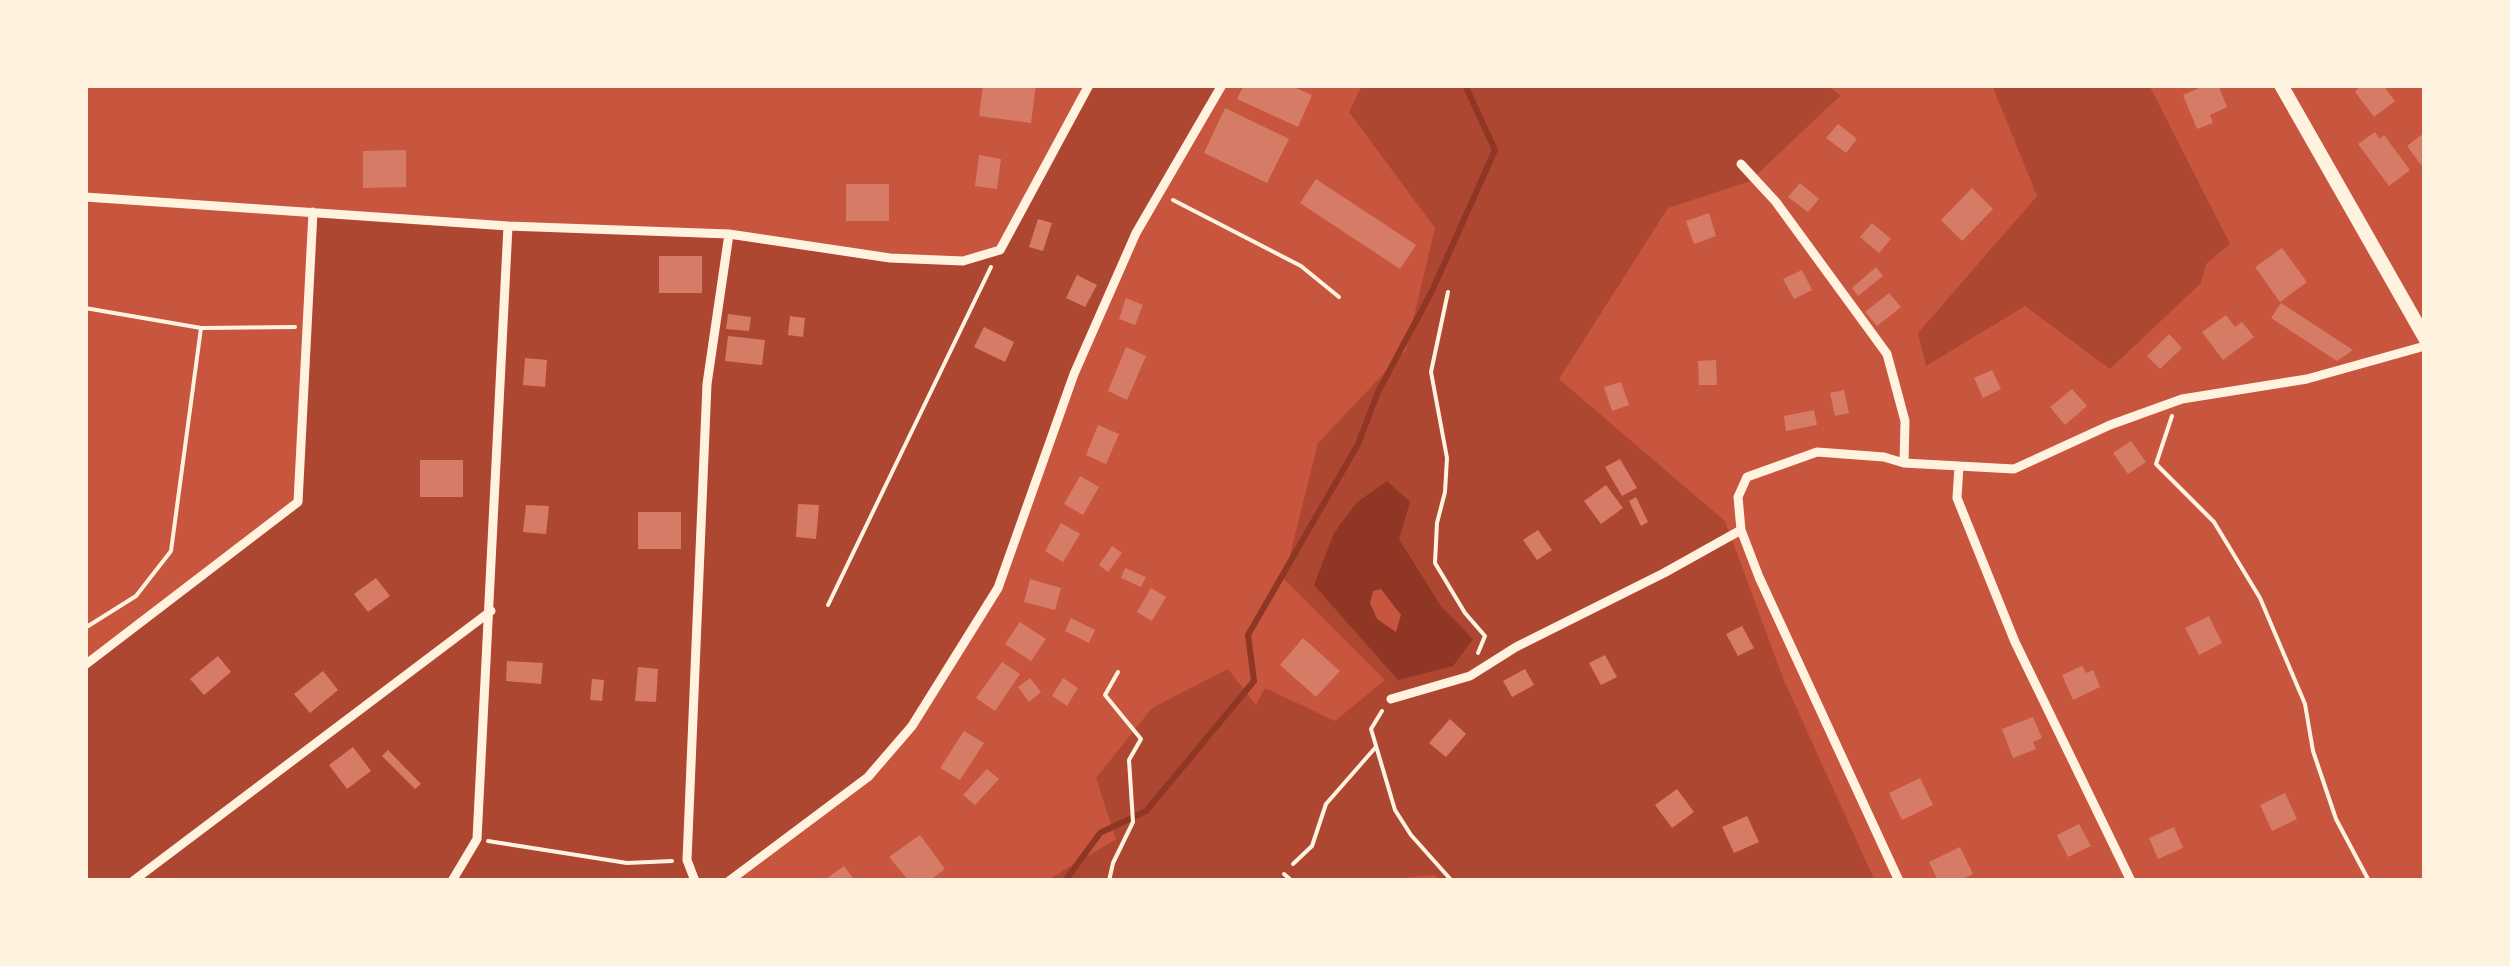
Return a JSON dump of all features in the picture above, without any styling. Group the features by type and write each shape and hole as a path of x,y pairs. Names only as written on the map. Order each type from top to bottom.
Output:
{"main road":[{"path":"2282,85 2425,342"}],"street":[{"path":"85,198 508,226 729,234 908,259 963,261 1000,250 1088,85"},
{"path":"729,881 868,777 912,726 998,588 1074,374 1136,233 1222,85"},
{"path":"1741,164 1776,202 1887,354 1905,421 1904,463"},
{"path":"85,664 298,502 313,212"},
{"path":"452,881 478,839 508,226"},
{"path":"695,881 687,860 707,384 729,234"},
{"path":"1899,881 1740,530 1738,497 1747,477 1817,452 1884,457 1904,463 2014,469 2182,399 2307,379 2425,342"},
{"path":"1959,466 1957,498 2015,642 2131,881"},
{"path":"1391,699 1470,676 1740,530"},
{"path":"133,881 490,611"}],"lane":[{"path":"1284,874 1292,881"}],"path":[{"path":"1160,194 1301,266 1339,297"},
{"path":"828,605 1000,250"},
{"path":"1448,292 1431,372 1447,458 1435,563 1465,614 1484,636 1470,676"},
{"path":"85,308 202,328 310,327"},
{"path":"85,628 136,596 171,551 202,328"},
{"path":"2182,399 2156,464 2214,522 2260,598 2305,704 2312,752 2336,819 2369,881"},
{"path":"1109,881 1132,822 1128,760 1141,738 1105,695 1118,672"},
{"path":"1391,699 1371,728 1394,810 1452,881"},
{"path":"1284,874 1312,846 1326,804 1375,748"},
{"path":"478,839 627,862 687,860"}],"shaded area":[{"path":"1088,85 1222,85 1136,233 1074,375 998,588 912,726 868,777 729,881 85,881 85,665 298,502 313,212 729,234 890,258 963,261 1000,249"},
{"path":"1362,85 1828,85 1840,96 1750,181 1668,208 1559,379 1725,521 1783,678 1875,881 1443,881 1434,875 1369,881 1046,881 1116,839 1096,778 1152,708 1228,669 1256,705 1265,688 1335,721 1385,680 1284,579 1318,443 1406,350 1435,228 1349,112","holes":["1334,533 1399,539 1441,606 1473,639 1398,679"]},
{"path":"1992,85 2149,85 2230,244 2206,264 2201,283 2110,369 2025,306 1926,366 1918,333 2037,196"},
{"path":"1387,481 1410,502 1399,539 1441,606 1473,639 1453,666 1398,680 1314,585 1334,533 1356,503","holes":["1381,589 1401,615 1396,632 1377,619 1370,603 1373,591"]}],"building":[{"path":"983,85 1036,85 1031,123 979,116"},
{"path":"1244,85 1289,85 1312,95 1298,127 1237,99"},
{"path":"2206,85 2218,85 2227,107 2210,115 2213,123 2197,129 2183,95"},
{"path":"2355,85 2383,85 2395,101 2374,117 2355,92"},
{"path":"1225,108 1289,139 1267,183 1204,153"},
{"path":"1838,124 1857,139 1846,153 1826,138"},
{"path":"2375,132 2380,139 2384,135 2410,170 2389,186 2358,144"},
{"path":"2425,132 2425,163 2421,165 2407,146"},
{"path":"406,150 406,187 363,188 363,151"},
{"path":"979,155 1001,159 997,189 975,186"},
{"path":"1316,179 1416,245 1400,269 1300,203"},
{"path":"1800,183 1819,199 1808,212 1788,197"},
{"path":"846,184 889,184 889,221 846,221"},
{"path":"1972,188 1993,209 1962,241 1941,220"},
{"path":"1709,213 1716,236 1694,244 1686,221"},
{"path":"1038,219 1052,223 1043,251 1029,247"},
{"path":"1872,223 1891,239 1879,253 1860,237"},
{"path":"2282,248 2307,282 2280,302 2255,267"},
{"path":"659,256 702,256 702,293 659,293"},
{"path":"1876,267 1883,276 1858,296 1852,288"},
{"path":"1802,270 1812,290 1794,299 1783,279"},
{"path":"1077,275 1097,285 1085,307 1066,298"},
{"path":"1889,293 1901,307 1877,326 1865,312"},
{"path":"1126,298 1143,305 1135,325 1119,319"},
{"path":"2281,303 2353,350 2337,361 2271,318"},
{"path":"728,314 751,317 749,331 726,329"},
{"path":"2226,315 2235,327 2242,322 2254,337 2223,360 2202,332"},
{"path":"790,316 805,318 803,337 788,335"},
{"path":"984,327 1014,342 1005,362 974,347"},
{"path":"2169,334 2182,348 2160,369 2147,356"},
{"path":"728,336 765,340 762,365 725,361"},
{"path":"1126,347 1146,356 1127,400 1108,391"},
{"path":"525,358 547,360 545,387 523,385"},
{"path":"1716,360 1717,385 1699,385 1698,361"},
{"path":"1992,370 2001,389 1983,398 1974,378"},
{"path":"1621,382 1629,405 1612,411 1604,387"},
{"path":"2072,389 2087,406 2065,425 2050,407"},
{"path":"1844,390 1849,413 1835,416 1830,393"},
{"path":"1814,410 1817,425 1786,431 1784,416"},
{"path":"1098,425 1119,434 1106,464 1086,455"},
{"path":"2131,441 2146,462 2128,474 2113,453"},
{"path":"1620,459 1637,488 1622,496 1605,467"},
{"path":"420,460 463,460 463,497 420,497"},
{"path":"1080,476 1099,487 1083,515 1064,504"},
{"path":"1606,485 1623,508 1601,524 1584,501"},
{"path":"1636,497 1648,522 1641,526 1629,501"},
{"path":"798,504 819,505 816,539 796,537"},
{"path":"526,505 549,506 546,534 523,532"},
{"path":"638,512 681,512 681,549 638,549"},
{"path":"1061,523 1080,534 1063,562 1045,551"},
{"path":"1538,530 1552,550 1537,560 1523,540"},
{"path":"1112,546 1122,553 1108,572 1099,565"},
{"path":"1125,568 1146,577 1141,587 1121,578"},
{"path":"376,578 390,596 368,612 354,594"},
{"path":"1030,579 1061,588 1055,610 1024,602"},
{"path":"1151,588 1166,597 1152,621 1137,612"},
{"path":"2209,616 2222,643 2199,655 2185,628"},
{"path":"1071,618 1095,630 1089,643 1065,631"},
{"path":"1020,622 1046,639 1031,661 1005,644"},
{"path":"1742,626 1754,648 1738,656 1726,634"},
{"path":"1303,638 1340,671 1316,697 1280,665"},
{"path":"1605,655 1617,677 1601,685 1589,663"},
{"path":"218,656 231,672 204,695 190,679"},
{"path":"507,661 543,663 541,684 506,681"},
{"path":"1002,662 1020,674 995,711 976,698"},
{"path":"2082,666 2086,673 2093,670 2100,687 2073,700 2062,675"},
{"path":"638,667 658,669 656,702 635,701"},
{"path":"1525,669 1534,685 1512,697 1503,681"},
{"path":"323,671 338,690 310,713 294,694"},
{"path":"1030,678 1041,692 1029,702 1018,687"},
{"path":"1063,678 1078,688 1067,706 1052,696"},
{"path":"592,679 604,680 602,701 590,700"},
{"path":"2033,717 2042,738 2033,742 2036,749 2013,758 2002,729"},
{"path":"1450,719 1466,734 1446,757 1429,743"},
{"path":"964,731 984,743 960,780 940,768"},
{"path":"353,747 371,771 347,789 329,765"},
{"path":"388,750 421,784 415,789 382,756"},
{"path":"987,769 999,779 975,805 963,795"},
{"path":"1920,778 1933,805 1902,820 1889,793"},
{"path":"1677,789 1694,812 1672,828 1655,805"},
{"path":"2285,793 2297,819 2272,831 2260,805"},
{"path":"1747,816 1759,842 1734,853 1722,827"},
{"path":"2079,824 2091,846 2068,857 2057,835"},
{"path":"2174,827 2183,848 2158,859 2149,838"},
{"path":"920,835 945,869 929,881 909,881 889,857"},
{"path":"1960,847 1973,874 1959,881 1938,881 1929,862"},
{"path":"844,866 855,881 823,881"}],"waterway":[{"path":"1065,881 1100,833 1146,811 1254,681 1248,635 1358,444 1378,392 1432,291 1495,150 1465,85"}]}
